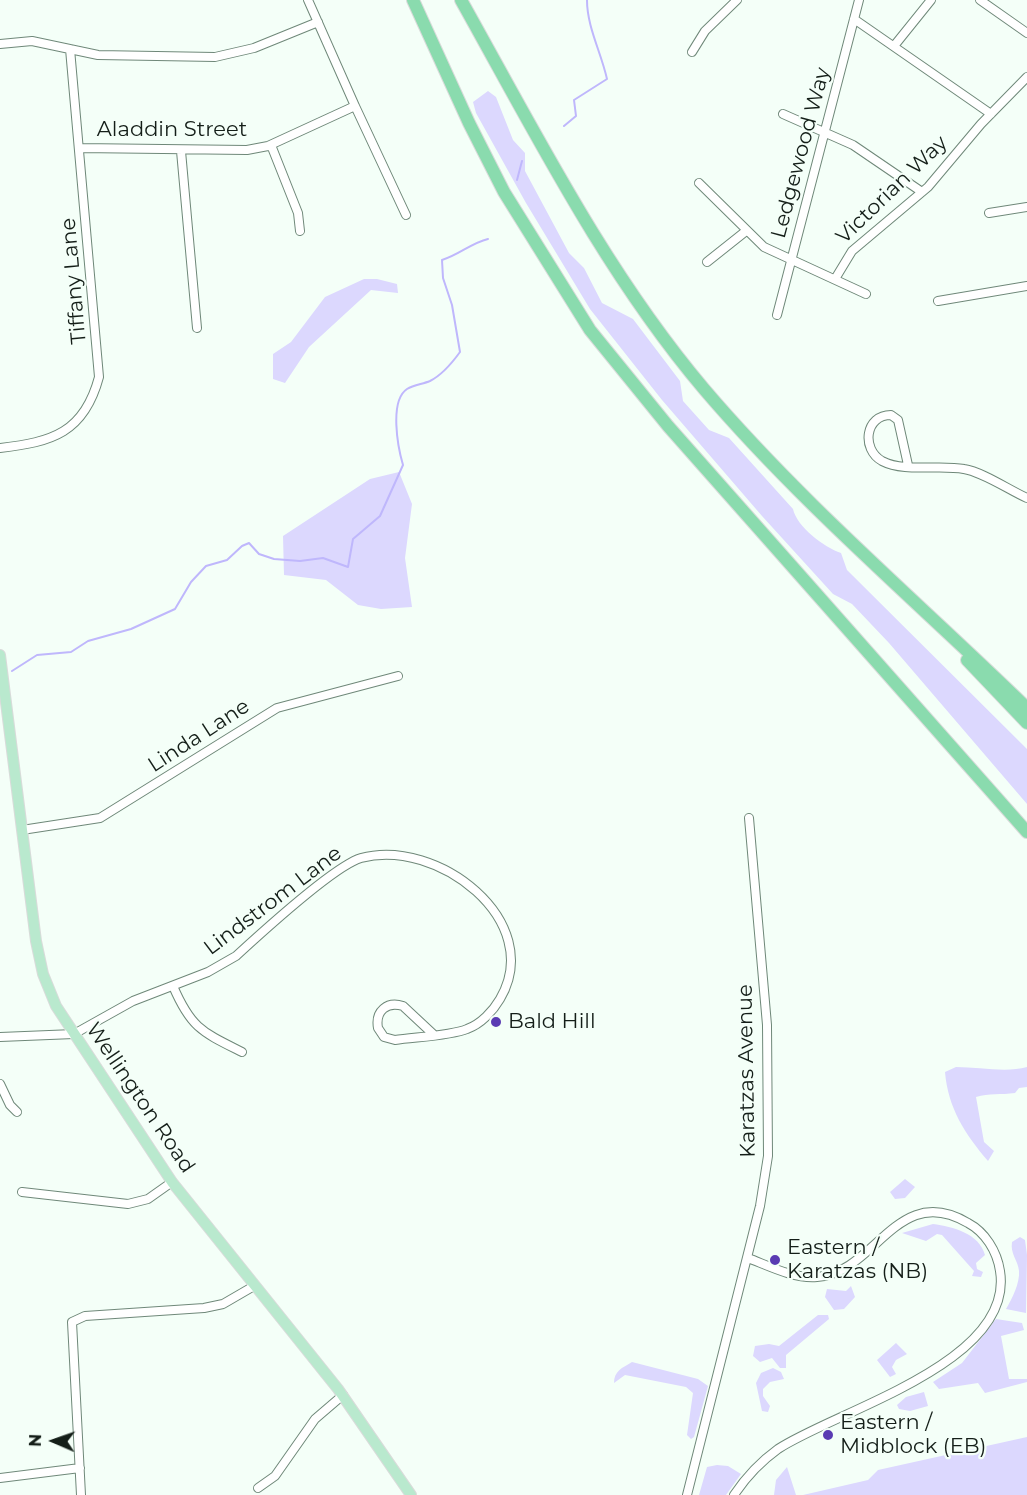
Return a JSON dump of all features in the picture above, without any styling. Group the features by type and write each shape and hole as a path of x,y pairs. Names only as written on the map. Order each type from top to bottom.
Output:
{"highway":[{"path":"413,0 469,123 504,192 590,330 668,426 1027,832"},
{"path":"461,0 580,210 658,327 704,388 766,456 899,587 1027,708"},
{"path":"899,587 1027,723"}],"main road":[{"name":"Wellington Road","path":"0,655 43,974 57,1006 172,1182 343,1395 410,1494"}],"street":[{"path":"308,0 406,215"},
{"path":"692,52 705,31 737,0"},
{"name":"Ledgewood Way","path":"777,315 859,0"},
{"path":"894,46 931,0"},
{"path":"980,0 1027,33"},
{"path":"854,19 991,114"},
{"path":"0,44 45,42 70,49 115,56 223,57 254,48 318,22"},
{"name":"Tiffany Lane","path":"0,448 41,442 64,432 87,408 97,385 99,359 70,49"},
{"name":"Victorian Way","path":"835,279 852,251 922,192 1027,77"},
{"name":"Aladdin Street","path":"79,148 230,152 271,145 355,106"},
{"path":"783,114 875,159 922,192"},
{"path":"271,145 298,213 300,231"},
{"path":"181,151 197,328"},
{"path":"699,183 764,247 866,294"},
{"path":"989,213 1027,207"},
{"path":"707,262 746,231"},
{"path":"938,301 1027,286"},
{"path":"908,465 898,420 891,416 876,418 868,434 877,457 891,464 965,469 1027,498"},
{"name":"Linda Lane","path":"22,830 100,818 277,708 398,676"},
{"name":"Karatzas Avenue","path":"687,1495 748,1258 765,1182 769,1137 764,970 749,818"},
{"name":"Lindstrom Lane","path":"74,1034 133,1001 216,969 236,956 351,862 369,857 408,855 437,865 475,888 496,915 508,947 508,980 505,991 492,1011 467,1029 433,1034 390,1039 378,1028 377,1017 385,1007 391,1004 403,1006 433,1034"},
{"path":"173,986 183,1009 198,1028 242,1052"},
{"path":"0,1037 74,1034"},
{"path":"0,1084 10,1105 17,1113"},
{"path":"22,1192 128,1204 148,1199 172,1182"},
{"path":"734,1495 754,1468 778,1449 896,1392 944,1362 984,1324 996,1303 1001,1286 997,1260 982,1233 962,1219 938,1213 914,1216 899,1222 856,1261 842,1271 826,1276 796,1275 748,1258"},
{"path":"81,1495 72,1322 76,1318 204,1308 223,1304 254,1286"},
{"path":"258,1488 278,1472 315,1419 343,1395"},
{"path":"0,1478 80,1468"}],"shaded area":[{"path":"488,91 496,97 513,140 525,153 525,171 569,253 584,268 602,303 633,319 680,381 683,401 709,430 729,438 793,509 805,529 819,541 841,553 847,570 1027,749 1027,804 889,643 852,604 833,594 762,516 662,400 590,309 526,203 476,113 473,102"},
{"path":"364,279 377,279 397,284 398,293 371,290 309,347 285,383 273,379 273,354 291,342 325,297"},
{"path":"399,472 412,504 405,558 412,607 381,609 358,605 326,580 284,575 283,536 370,479"},
{"path":"956,1067 1001,1070 1027,1067 1027,1087 1019,1088 1015,1093 976,1097 984,1142 994,1151 988,1161 972,1141 954,1109 945,1072"},
{"path":"905,1179 915,1187 905,1198 895,1199 890,1192"},
{"path":"933,1224 957,1229 977,1241 985,1255 976,1263 977,1269 983,1272 981,1277 972,1276 974,1271 942,1235 937,1234 926,1241 902,1233"},
{"path":"1020,1237 1025,1240 1027,1255 1026,1313 1006,1309 1019,1276 1012,1242"},
{"path":"851,1286 855,1297 844,1309 834,1310 825,1297 827,1289 846,1291"},
{"path":"818,1315 828,1315 829,1319 786,1355 786,1368 780,1368 772,1358 760,1362 753,1356 755,1346 769,1344 779,1346"},
{"path":"996,1319 1022,1323 1024,1330 1001,1336 1009,1379 1027,1379 1027,1382 985,1393 978,1383 939,1389 933,1382 962,1363"},
{"path":"896,1343 907,1354 896,1360 892,1367 896,1374 890,1377 877,1360"},
{"path":"632,1362 698,1379 708,1386 694,1437 691,1439 687,1435 693,1393 686,1387 625,1375 614,1383 617,1373"},
{"path":"773,1368 781,1372 784,1379 770,1382 763,1389 763,1396 770,1406 768,1412 762,1411 756,1383 761,1373"},
{"path":"924,1392 928,1406 910,1411 899,1409 897,1405 906,1397"},
{"path":"1027,1437 1027,1495 803,1495 868,1480 878,1470"},
{"path":"728,1466 741,1474 726,1495 699,1495 707,1467"},
{"path":"787,1467 796,1495 774,1495 776,1480"}],"waterway":[{"path":"564,126 576,116 574,100 607,79 592,30 587,0"},
{"path":"517,180 522,161"},
{"path":"12,671 37,655 71,652 88,641 131,629 175,609 191,582 206,566 227,560 242,546 249,543 259,554 274,559 300,561 323,558 348,567 353,539 380,516 403,465 396,425 401,395 407,389 430,381 439,375 460,352 452,305 443,278 442,260 488,239"}],"place":[{"name":"Bald Hill","path":"496,1022"},
{"name":"Eastern / Karatzas (NB)","path":"775,1260"},
{"name":"Eastern / Midblock (EB)","path":"828,1435"}]}
